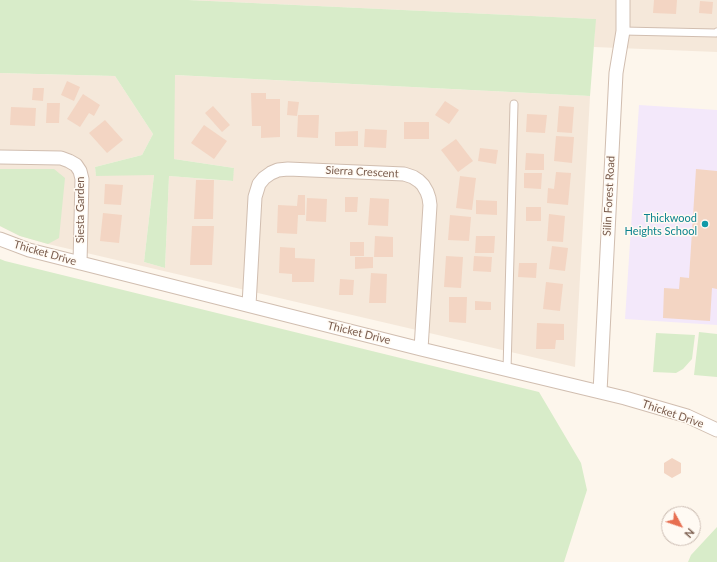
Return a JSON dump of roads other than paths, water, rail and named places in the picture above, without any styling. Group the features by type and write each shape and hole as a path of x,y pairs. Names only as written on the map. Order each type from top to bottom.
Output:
{"street":[{"name":"Silin Forest Road","path":"600,392 616,73 623,30 623,0"},
{"name":"Siesta Garden","path":"0,157 61,158 76,165 80,171 82,179 80,263"},
{"name":"Sierra Crescent","path":"250,305 255,197 259,184 264,178 278,170 288,169 404,174 413,177 423,185 427,192 430,205 421,349"},
{"name":"Thicket Drive","path":"0,239 29,250 670,410 717,430"}],"lane":[{"path":"623,30 717,32"},
{"path":"508,370 514,104"}],"place":[{"name":"Thickwood Heights School","path":"705,224"}]}
